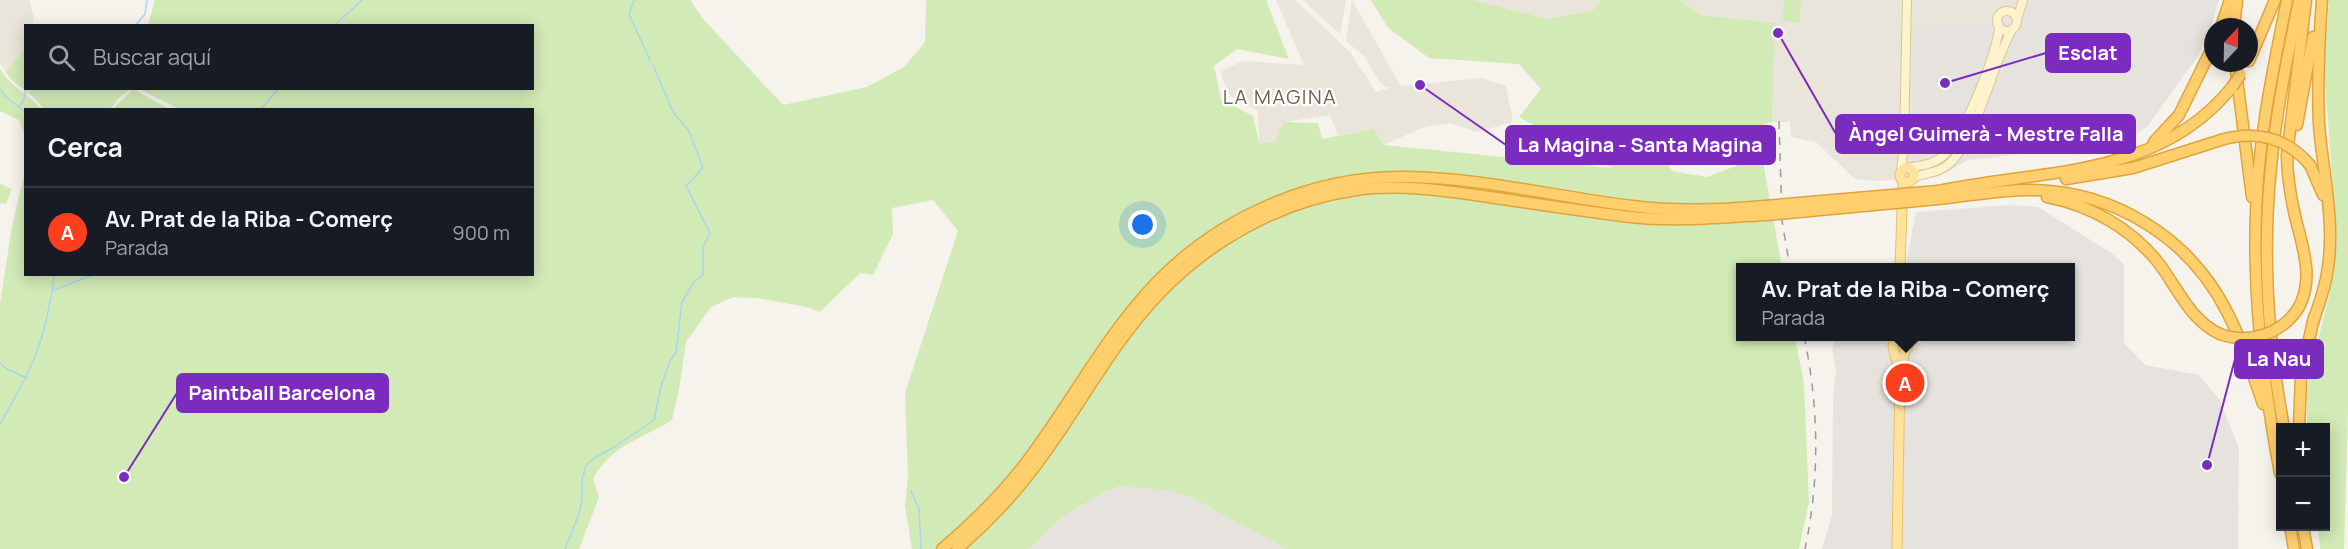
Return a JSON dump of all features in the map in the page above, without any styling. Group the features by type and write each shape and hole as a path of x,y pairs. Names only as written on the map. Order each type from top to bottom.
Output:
{"highway":[{"path":"2223,18 2230,0"},
{"path":"2235,18 2237,0"},
{"path":"2258,39 2275,0"},
{"path":"2276,450 2256,307 2256,216 2259,166 2267,104 2287,0"},
{"path":"2283,423 2270,335 2267,219 2276,126 2299,0"},
{"path":"1938,195 2049,197 2077,205 2112,221 2136,240 2157,262 2196,316 2209,327 2220,334 2235,338 2251,338 2265,334 2289,320 2299,307 2306,288 2307,270 2287,172 2287,146 2306,0"},
{"path":"2289,185 2298,120 2321,0"},
{"path":"2313,323 2326,280 2330,243 2330,210 2320,127 2318,80 2321,0"},
{"path":"2101,165 2144,147 2165,132 2186,103 2204,65"},
{"path":"2236,72 2256,216"},
{"path":"1938,195 1993,181 2065,173 2101,165 2141,152 2172,137 2205,114 2232,87 2242,72"},
{"path":"957,549 996,513 1018,488 1050,446 1118,344 1158,295 1184,269 1220,241 1275,213 1323,196 1358,189 1402,188 1447,191 1633,217 1695,219 1938,195 2117,171 2154,162 2221,140 2250,135 2269,137 2295,150 2310,165 2322,190 2326,228 2325,261 2301,376 2299,423"},
{"path":"943,549 979,517 1017,475 1129,314 1163,276 1177,262 1211,237 1242,218 1276,202 1328,185 1404,177 1453,179 1666,209 1766,211"},
{"path":"1972,195 2035,190 2082,196 2123,211 2163,235 2193,263 2225,308 2242,344 2272,428"},
{"path":"2291,531 2294,549"},
{"path":"2305,531 2307,549"}],"main road":[{"path":"1900,263 1908,172 1904,141 1907,0"},
{"path":"1908,172 1931,164 1953,146 1964,126 1997,42 1999,16 2008,12 2022,0"},
{"path":"1908,172 1940,170 1958,154 1971,130 2015,27 2022,0"},
{"path":"2008,12 2017,19"},
{"path":"1999,26 2005,31 2012,30"},
{"path":"1896,341 1893,343 1899,351 1900,373 1897,549"},
{"path":"1899,351 1908,346 1903,341"}],"shaded area":[{"path":"0,0 29,0 34,17 32,24 24,24 24,49 6,72 0,62"},
{"path":"1276,0 1295,0 1350,52 1376,92 1392,87 1385,87 1379,81 1364,56 1346,41 1352,0 1401,86 1482,78 1506,86 1513,122 1477,132 1451,123 1425,127 1383,145 1373,129 1338,135 1330,115 1284,122 1275,141 1259,143 1258,111 1231,96 1222,78 1222,71 1242,61 1304,65"},
{"path":"1304,0 1346,0 1340,34 1309,6"},
{"path":"1473,0 1601,0 1593,10 1548,19"},
{"path":"1680,0 2029,0 2021,13 2007,22 1913,26 1910,155 1917,179 1877,181 1855,179 1816,142 1791,137 1790,122 1772,122 1775,23 1701,15"},
{"path":"2029,0 2219,0 2213,18 2204,18 2204,42 2197,57 2148,126 2115,148 2073,155 2058,150 1968,160 1938,177 1917,179 1910,155 1913,26 2007,22 2021,13"},
{"path":"2011,205 2038,207 2111,253 2124,264 2124,343 2145,365 2199,375 2219,399 2239,448 2238,549 1822,549 1832,515 1833,399 1836,371 1832,348 1836,341 2075,341 2075,263 1906,263 1916,212"},
{"path":"1120,486 1166,490 1191,497 1286,549 1028,549 1065,515"}],"green space":[{"path":"155,0 690,0 704,20 783,105 867,87 904,67 925,42 926,0 1266,0 1289,59 1237,49 1214,66 1221,99 1253,116 1259,143 1275,141 1284,122 1318,123 1322,139 1373,129 1384,145 1612,168 1519,117 1541,89 1519,64 1429,58 1388,28 1371,0 1473,0 1548,19 1593,10 1601,0 1680,0 1701,15 1775,23 1772,122 1740,132 1693,135 1672,140 1663,157 1672,171 1707,177 1762,156 1781,263 1736,263 1736,341 1796,341 1804,384 1809,502 1799,549 1286,549 1191,497 1166,490 1120,486 1065,515 1028,549 912,549 905,506 908,477 905,393 958,231 933,200 892,208 893,234 873,275 860,273 820,312 807,307 756,298 733,297 711,307 686,342 672,420 619,449 593,478 599,497 579,549 0,549 0,304 12,226 24,176 24,276 534,276 534,108 177,108 141,90 534,90 534,24 148,24"},
{"path":"1784,0 1801,0 1800,23 1783,21"},
{"path":"2329,0 2348,0 2348,411 2344,549 2320,549 2318,531 2330,531 2330,423 2307,423 2306,389 2329,296 2337,242 2324,67"},
{"path":"24,49 24,90 6,72"},
{"path":"0,68 8,80 39,108 24,108 24,133 19,120 0,111"},
{"path":"24,90 129,90 111,108 42,108 35,98"},
{"path":"132,90 135,90 167,108 114,108"},
{"path":"0,184 12,189 6,204 0,203"}],"waterway":[{"path":"137,24 145,14 147,0"},
{"path":"336,24 362,0"},
{"path":"634,0 629,14 650,60"},
{"path":"565,549 579,514 582,480 586,466 594,458 654,420 661,386 670,361 676,353 682,302 694,282 703,275 703,247 710,233 686,186 703,168 689,131 673,112 653,65"},
{"path":"0,89 24,111"},
{"path":"19,106 24,100 26,90"},
{"path":"262,108 277,90"},
{"path":"0,424 36,354 45,324 54,276"},
{"path":"54,290 90,276"},
{"path":"0,363 7,369 27,378"},
{"path":"911,491 919,509 921,549"}],"railway":[{"path":"1779,121 1782,221 1789,263"},
{"path":"1805,341 1813,389 1816,442 1813,496 1805,549"}],"place":[{"name":"Àngel Guimerà - Mestre Falla","path":"1778,33"},
{"name":"Esclat","path":"1945,83"},
{"name":"La Magina - Santa Magina","path":"1420,85"},
{"name":"Av. Prat de la Riba - Comerç","path":"1905,383"},
{"name":"La Nau","path":"2207,465"},
{"name":"Paintball Barcelona","path":"124,477"}],"district":[{"name":"LA MAGINA","path":"1280,97"}]}
